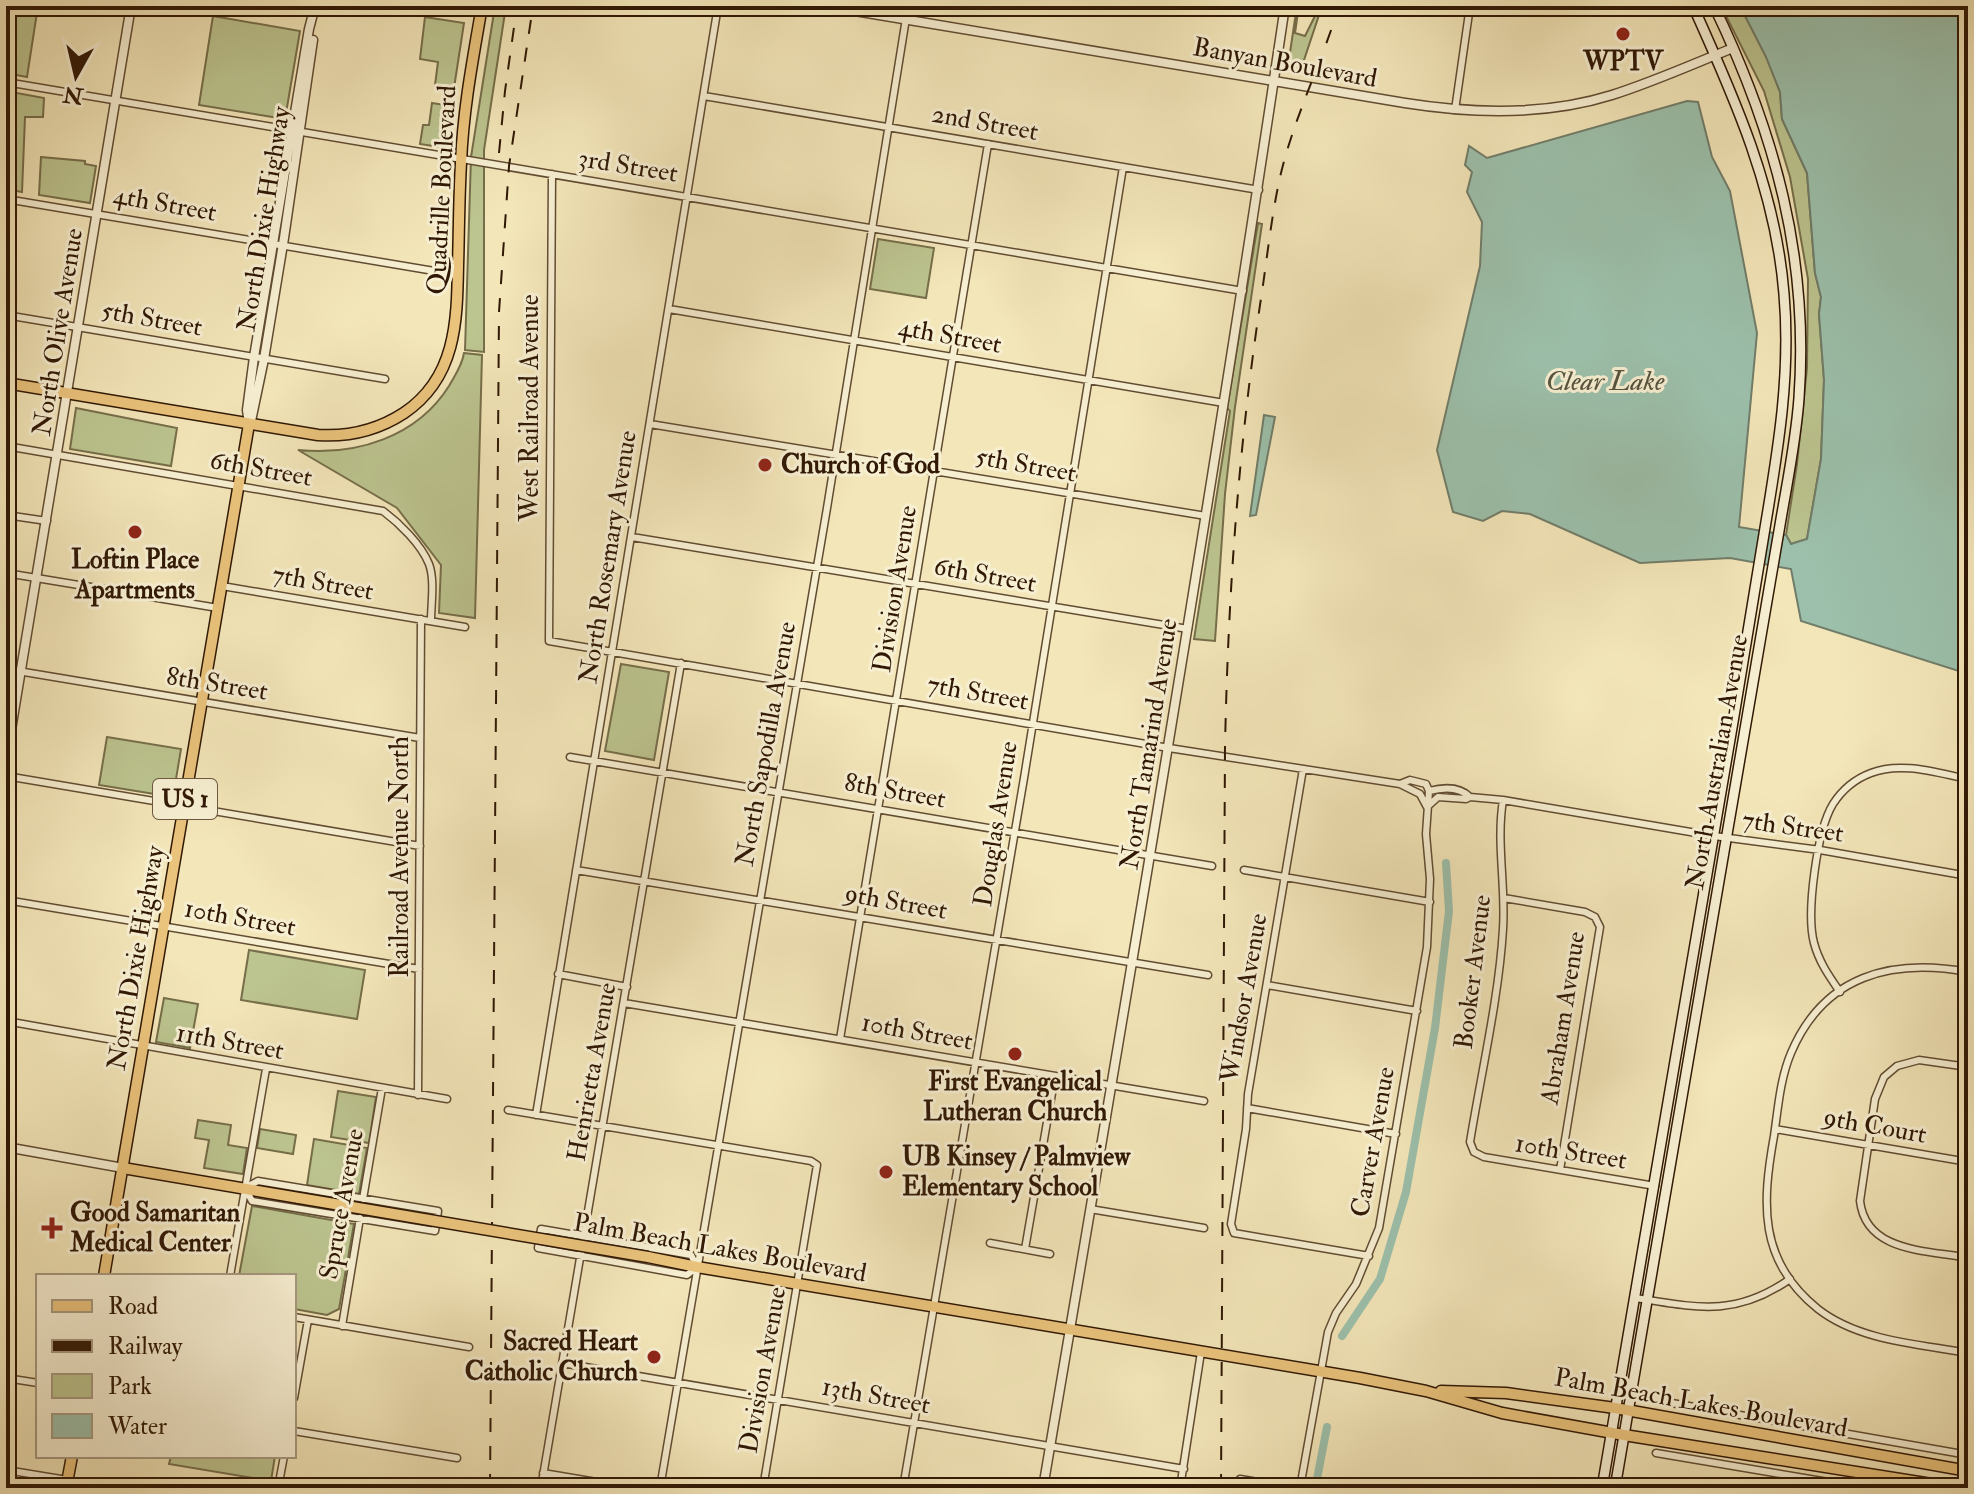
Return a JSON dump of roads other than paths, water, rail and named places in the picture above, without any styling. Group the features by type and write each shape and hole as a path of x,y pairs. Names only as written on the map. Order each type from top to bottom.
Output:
{"main road":[{"name":"Quadrille Boulevard","path":"6,383 318,435 343,435 371,429 409,410 427,393 440,374 455,335 461,159 466,103 482,6"},
{"name":"North Australian Avenue","path":"1602,1488 1714,836 1785,396 1786,328 1781,261 1759,166 1740,110 1693,6"},
{"name":"North Australian Avenue","path":"1615,1488 1795,433 1800,331 1792,228 1768,136 1714,6"},
{"name":"North Dixie Highway","path":"123,1168 249,424"},
{"path":"1781,432 1795,433"},
{"name":"Palm Beach Lakes Boulevard","path":"123,1168 1320,1372 1426,1391 1502,1413 1611,1433 1957,1488"},
{"name":"US 1","path":"104,1274 123,1168"},
{"name":"Palm Beach Lakes Boulevard","path":"1426,1391 1506,1393 1615,1408 1968,1471"},
{"path":"1879,1475 1882,1457"},
{"path":"67,1484 72,1458"}],"street":[{"name":"North Olive Avenue","path":"6,760 131,6"},
{"name":"North Dixie Highway","path":"249,424 247,410 259,358 315,6"},
{"name":"North Rosemary Avenue","path":"536,1115 718,6"},
{"name":"Banyan Boulevard","path":"825,6 1455,110 1500,112 1580,103 1636,87 1733,48"},
{"name":"North Sapodilla Avenue","path":"660,1488 798,683 908,6"},
{"name":"North Tamarind Avenue","path":"1043,1488 1169,748 1259,190 1285,6"},
{"path":"1455,110 1470,6"},
{"name":"3rd Street","path":"6,82 1243,291"},
{"name":"2nd Street","path":"704,96 1259,190"},
{"name":"Division Avenue","path":"840,1039 988,144"},
{"name":"Douglas Avenue","path":"903,1488 1015,832 1123,167"},
{"name":"West Railroad Avenue","path":"549,641 552,174"},
{"name":"4th Street","path":"6,199 458,275"},
{"name":"4th Street","path":"669,309 1224,403"},
{"name":"5th Street","path":"6,315 385,379"},
{"name":"5th Street","path":"650,424 1206,516"},
{"name":"6th Street","path":"6,446 383,511 397,521 428,562 431,621"},
{"path":"6,515 47,521"},
{"name":"6th Street","path":"632,537 1188,629"},
{"path":"6,573 218,608"},
{"name":"7th Street","path":"222,586 465,627"},
{"name":"Railroad Avenue North","path":"418,1095 421,619"},
{"name":"7th Street","path":"549,641 1169,748 1400,784 1410,780 1426,784 1429,791 1464,790 1470,797"},
{"name":"Henrietta Avenue","path":"541,1488 681,663"},
{"name":"8th Street","path":"6,669 420,738"},
{"name":"8th Street","path":"570,757 1212,866"},
{"path":"1840,992 1818,957 1811,932 1811,905 1824,825 1833,803 1849,786 1868,773 1902,767 1968,779"},
{"name":"Windsor Avenue","path":"1303,769 1231,1224 1234,1233 1369,1256"},
{"path":"6,776 420,846"},
{"path":"1400,784 1420,794 1427,807"},
{"name":"Carver Avenue","path":"1298,1488 1331,1323 1356,1284 1379,1228 1427,947 1430,902 1426,834 1429,791"},
{"name":"7th Street","path":"1427,807 1438,797 1503,800 1968,876"},
{"name":"Booker Avenue","path":"1471,1147 1500,958 1504,898 1499,832 1503,800"},
{"name":"9th Street","path":"576,870 1208,975"},
{"path":"1244,870 1430,902"},
{"name":"Abraham Avenue","path":"1504,898 1585,912 1595,917 1600,927 1560,1170"},
{"name":"10th Street","path":"6,900 419,969"},
{"path":"1968,972 1927,966 1903,967 1864,978 1840,992 1811,1019 1790,1055 1766,1181 1766,1211 1771,1240 1790,1279 1818,1309 1849,1327 1882,1337 1968,1353"},
{"path":"558,974 627,987"},
{"path":"1267,985 1417,1011"},
{"name":"10th Street","path":"624,1003 1204,1101"},
{"name":"11th Street","path":"6,1021 447,1099"},
{"path":"1968,1067 1919,1060 1902,1064 1884,1077 1876,1092 1860,1201 1869,1228 1892,1244 1968,1258"},
{"path":"230,1274 266,1069"},
{"path":"1025,1249 1055,1076"},
{"name":"Spruce Avenue","path":"342,1326 382,1088"},
{"path":"1247,1108 1396,1134"},
{"path":"508,1110 718,1145"},
{"name":"9th Court","path":"1775,1129 1968,1162"},
{"name":"Division Avenue","path":"718,1145 811,1161 817,1165 763,1488"},
{"name":"Palm Beach Lakes Boulevard","path":"6,1147 123,1168"},
{"name":"10th Street","path":"1471,1147 1484,1157 1668,1188"},
{"path":"258,1181 438,1211 435,1231 252,1201 245,1188 258,1181"},
{"path":"1090,1209 1204,1228"},
{"path":"541,1229 584,1236 691,1255 697,1267 687,1275 538,1248 541,1229"},
{"path":"990,1243 1050,1254"},
{"path":"1636,1298 1727,1307 1753,1301 1790,1279"},
{"path":"296,1317 469,1347"},
{"path":"296,1387 308,1320"},
{"path":"1180,1488 1201,1352"},
{"name":"13th Street","path":"562,1363 1184,1469"},
{"path":"6,1378 36,1383"},
{"path":"1666,1402 1968,1455"},
{"path":"296,1431 457,1458"},
{"path":"1827,1448 1830,1431"},
{"path":"1721,1464 1722,1451"},
{"path":"1656,1453 1864,1488"},
{"path":"278,1488 284,1458"},
{"path":"6,1470 67,1484"},
{"path":"543,1473 632,1488"},
{"path":"1240,1479 1298,1488"}],"water":[{"name":"Clear Lake","path":"1740,6 1968,6 1968,674 1801,621 1791,569 1730,558 1640,563 1530,514 1502,511 1483,521 1453,512 1437,450 1480,266 1482,222 1467,192 1472,172 1465,165 1469,146 1487,158 1687,101 1698,102 1712,157 1730,191 1757,333 1739,527 1786,535 1791,544 1807,539 1821,459 1824,380 1819,314 1821,297 1815,273 1807,173 1782,119 1780,92 1766,57"},
{"path":"1264,415 1275,417 1256,515 1250,516"}],"waterway":[{"path":"1342,1336 1380,1279 1406,1192 1435,1028 1449,911 1446,863"},
{"path":"1317,1479 1327,1427"}],"railway":[{"path":"499,153 517,6"},
{"path":"490,1488 499,312 509,166 533,6"},
{"path":"1221,1488 1225,747 1235,525 1252,360 1278,189 1287,151 1339,6"}],"place":[{"name":"WPTV","path":"1623,34"},
{"name":"Church of God","path":"765,465"},
{"name":"Loftin Place Apartments","path":"135,532"},
{"name":"First Evangelical Lutheran Church","path":"1015,1054"},
{"name":"UB Kinsey / Palmview Elementary School","path":"886,1172"},
{"name":"Good Samaritan Medical Center","path":"52,1228"},
{"name":"Sacred Heart Catholic Church","path":"654,1357"}]}
